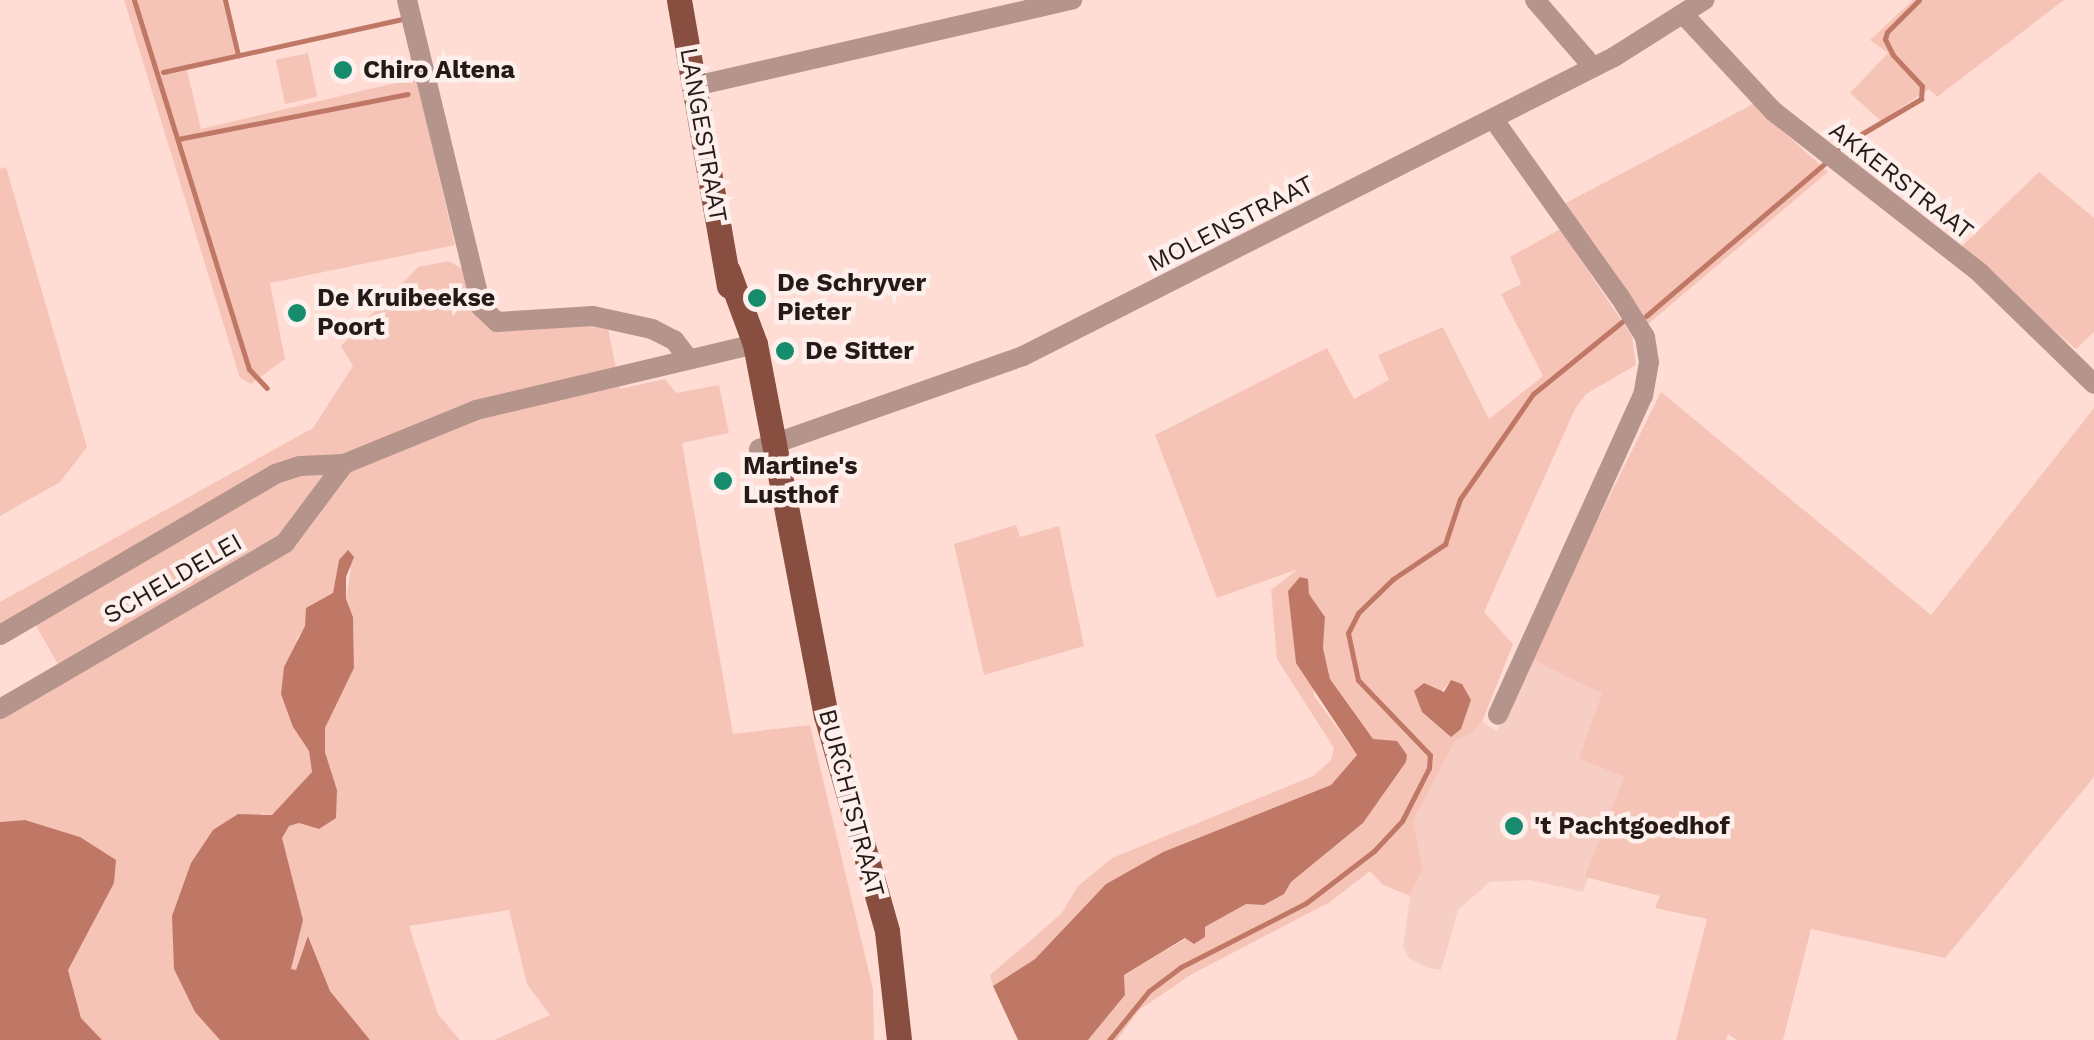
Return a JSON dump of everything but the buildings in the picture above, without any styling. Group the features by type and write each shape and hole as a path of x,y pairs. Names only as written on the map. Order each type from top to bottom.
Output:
{"main road":[{"name":"LANGESTRAAT","path":"679,0 728,271 767,446"},
{"name":"BURCHTSTRAAT","path":"767,446 776,520 795,568 826,714 886,932 899,1040"}],"street":[{"path":"407,0 481,307 497,322 593,316 652,328 674,340 689,359"},
{"path":"695,86 1072,0"},
{"path":"1534,0 1593,67"},
{"name":"MOLENSTRAAT","path":"767,446 1024,356 1494,120 1593,67 1704,0"},
{"name":"AKKERSTRAAT","path":"1684,14 1773,111 1980,273 2094,384"},
{"path":"1494,120 1637,324 1645,337 1649,362 1643,395 1498,715"},
{"name":"SCHELDELEI","path":"0,635 274,474 300,466 344,464 476,410 747,346"},
{"name":"SCHELDELEI","path":"0,709 286,543 344,464"}],"shaded area":[{"path":"124,0 225,0 239,58 187,70 201,129 416,78 455,245 270,283 285,359 251,384 240,378"},
{"path":"1913,0 2064,0 1937,97 1929,89 1881,121 1850,93 1888,53 1870,40"},
{"path":"308,53 317,97 285,104 276,60"},
{"path":"1753,104 1828,172 1648,324 1564,204"},
{"path":"6,167 87,447 60,482 0,516 0,169"},
{"path":"2039,172 2094,218 2094,332 2076,349 1958,250"},
{"path":"1560,229 1632,336 1636,365 1586,394 1575,409 1484,612 1513,644 1482,722 1473,733 1455,741 1413,821 1423,868 1410,896 1383,885 1370,871 1330,902 1192,974 1139,1010 1117,1040 1088,1040 1125,995 1124,975 1247,903 1264,905 1284,894 1290,882 1363,823 1406,762 1373,740 1330,679 1323,648 1325,617 1309,594 1314,696 1357,755 1331,785 1163,852 1106,884 1035,959 993,986 990,975 1061,914 1078,886 1112,858 1313,776 1331,760 1334,748 1277,659 1271,590 1298,569 1217,598 1155,435 1327,348 1354,399 1389,380 1378,355 1443,327 1489,419 1543,376 1501,294 1521,284 1510,257","holes":["1452,680 1471,700 1461,729 1451,736 1422,712"]},
{"path":"449,261 467,272 478,310 607,323 620,389 665,379 676,393 719,385 729,433 682,443 733,734 810,725 873,989 874,1040 494,1040 550,1015 527,984 509,910 409,926 438,1014 460,1040 370,1040 330,991 309,937 296,970 290,969 303,920 281,838 288,826 299,823 319,829 337,790 325,752 325,728 354,668 353,617 346,599 351,569 339,560 333,593 297,638 293,727 309,751 312,772 281,809 271,815 262,813 195,1012 220,1040 102,1040 81,1018 68,970 115,861 80,837 25,820 0,822 0,717 66,678 28,612 0,628 0,602 313,428 353,366 341,346 418,267"},
{"path":"1661,392 1931,615 2094,408 2094,777 1945,958 1811,929 1783,1040 1737,1040 1728,1034 1726,1040 1676,1040 1707,919 1655,908 1660,896 1585,877 1624,777 1579,758 1602,694 1529,658"},
{"path":"1016,525 1020,537 1059,526 1084,646 984,675 954,544"},
{"path":"348,550 354,557 346,577 346,599 353,617 354,668 325,728 325,752 337,790 336,818 319,829 299,823 289,826 282,838 303,920 291,969 296,970 308,936 330,991 370,1040 220,1040 195,1012 174,969 172,916 191,863 213,830 238,814 272,815 312,772 309,751 293,727 281,694 284,667 305,626 306,608 333,593 339,560"},
{"path":"1300,577 1308,579 1309,594 1325,617 1323,648 1330,679 1373,739 1397,741 1407,755 1406,762 1363,823 1291,882 1284,894 1264,905 1246,904 1205,927 1205,937 1194,944 1185,938 1124,975 1125,995 1088,1040 1018,1040 993,986 1035,959 1106,884 1163,852 1331,785 1357,755 1296,663 1288,591"},
{"path":"1529,658 1602,694 1624,777 1583,892 1530,880 1490,882 1458,910 1441,970 1428,968 1409,958 1403,946 1410,896 1423,868 1413,821 1455,741 1473,733 1482,722 1497,731"},
{"path":"1451,680 1462,684 1471,700 1461,729 1451,737 1422,712 1414,691 1424,683 1444,692"},
{"path":"25,820 80,837 116,860 114,883 68,970 81,1018 102,1040 0,1040 0,822"}],"waterway":[{"path":"134,0 249,369 267,388"},
{"path":"225,0 238,55"},
{"path":"1836,149 1921,99 1922,86 1893,55 1885,39 1887,32 1919,0"},
{"path":"163,72 402,19"},
{"path":"178,139 408,94"},
{"path":"1646,316 1824,164"},
{"path":"1109,1040 1149,991 1181,967 1306,903 1374,851 1402,821 1429,768 1430,755 1358,680 1348,633 1358,613 1393,579 1445,544 1460,499 1533,394 1624,320"}],"place":[{"name":"Chiro Altena","path":"343,70"},
{"name":"De Schryver Pieter","path":"757,298"},
{"name":"De Kruibeekse Poort","path":"297,313"},
{"name":"De Sitter","path":"785,351"},
{"name":"Martine's Lusthof","path":"723,481"},
{"name":"'t Pachtgoedhof","path":"1514,826"}]}
